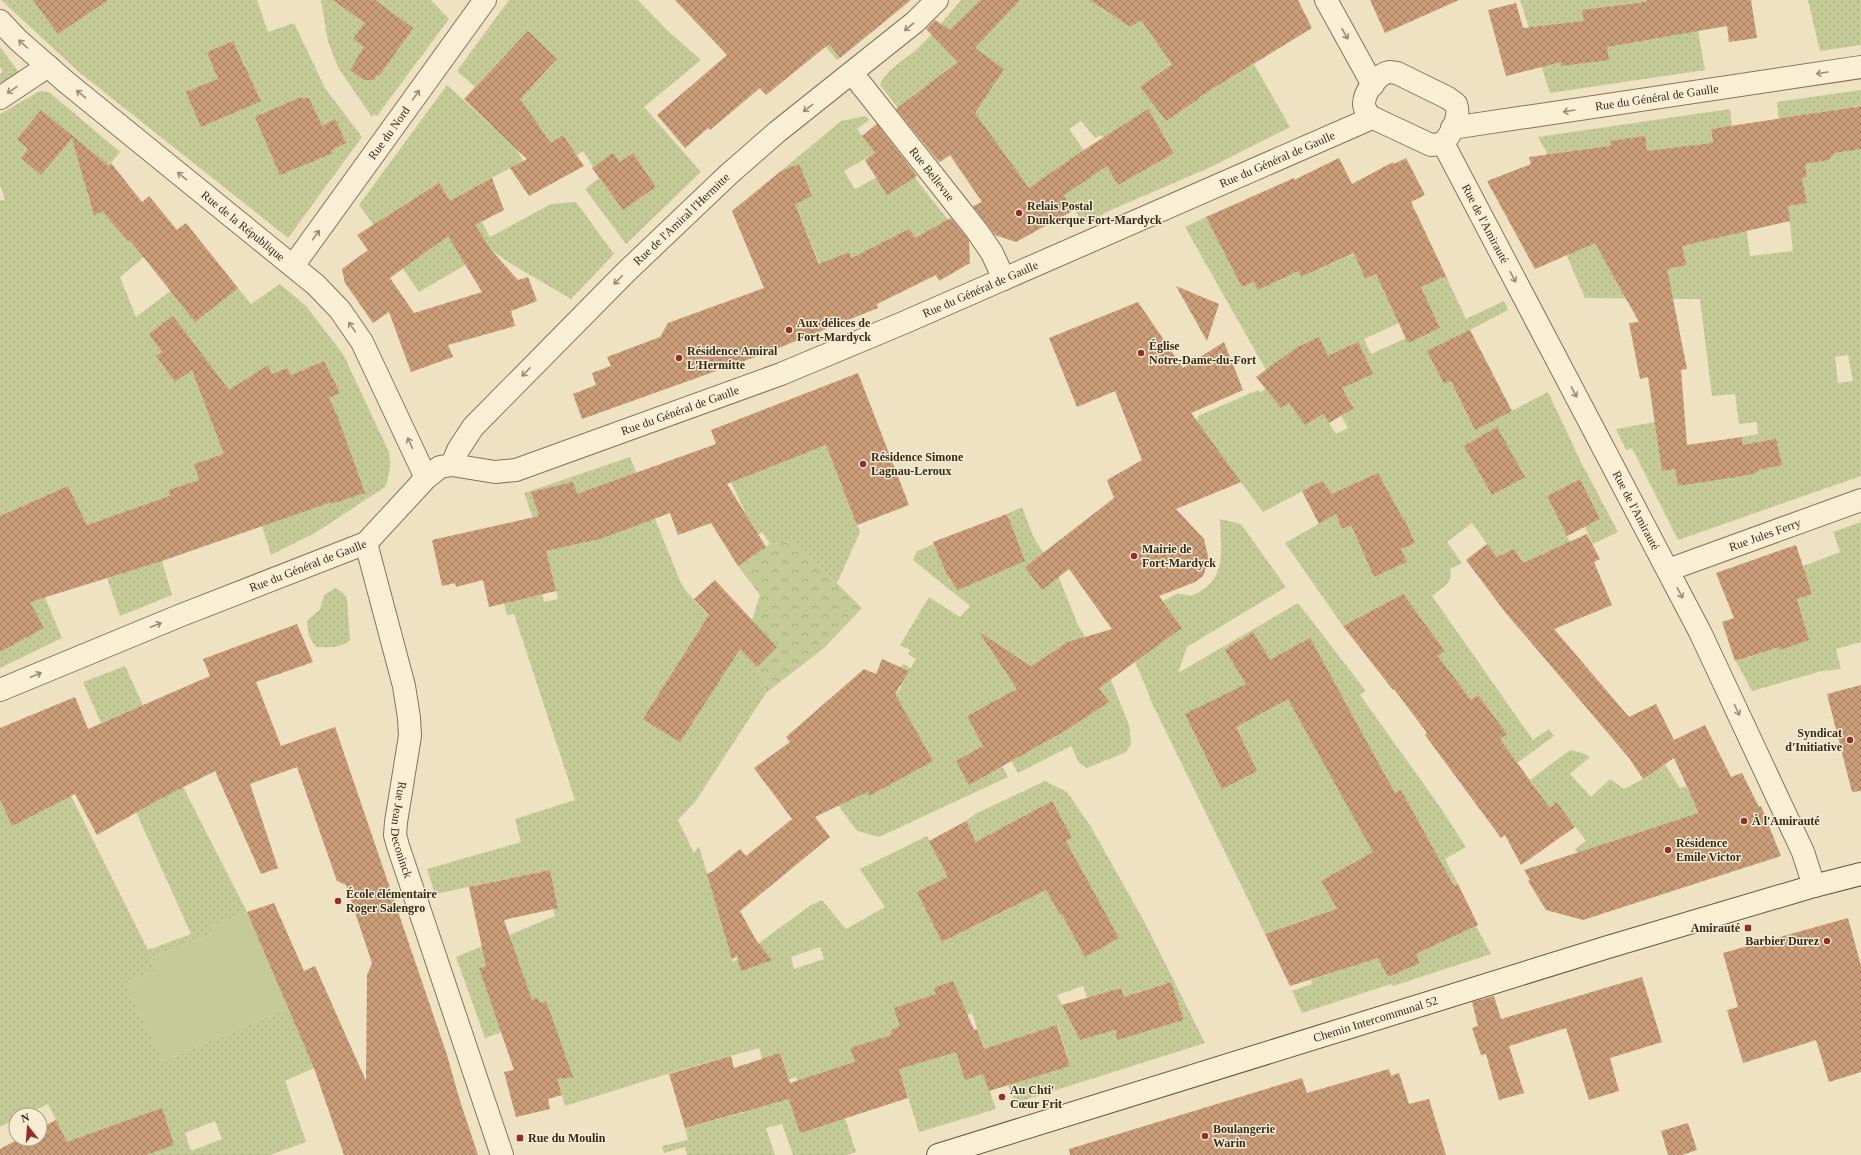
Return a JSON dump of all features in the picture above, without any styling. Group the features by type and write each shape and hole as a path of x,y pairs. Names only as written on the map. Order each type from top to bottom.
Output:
{"street":[{"name":"Rue du Nord","path":"293,266 485,0"},
{"name":"Rue de l'Amiral l'Hermitte","path":"452,465 458,450 473,427 626,272 761,146 915,22 937,0"},
{"path":"1326,0 1373,85"},
{"name":"Rue de la République","path":"0,21 48,66 293,266 328,297 356,333 369,355 426,478"},
{"path":"0,98 48,66"},
{"name":"Rue du Général de Gaulle","path":"0,690 192,611 366,543 426,478 440,468 452,465 495,472 516,470 781,374 1004,279 1372,118 1431,145 1439,145 1448,136 1861,67"},
{"path":"1372,118 1366,110 1364,103 1378,76 1385,72 1393,72 1451,99 1456,104 1457,118 1448,136"},
{"name":"Rue Bellevue","path":"852,73 977,231 992,253 1004,279"},
{"name":"Rue de l'Amirauté","path":"1448,136 1710,653 1798,840 1814,886"},
{"name":"Rue Jules Ferry","path":"1668,570 1861,500"},
{"name":"Rue Jean Deconinck","path":"366,543 404,686 410,718 410,736 395,835 502,1155"},
{"name":"Chemin Intercommunal 52","path":"938,1155 1429,1002 1814,886 1861,874"}],"green space":[{"path":"1,0 257,0 268,32 294,23 325,88 362,137 288,238 80,73","holes":["233,41 246,67 234,72 247,71 261,100 201,127 231,74 213,66 207,52"]},
{"path":"321,0 431,0 449,19 377,116 374,114 372,117 339,69 328,42"},
{"path":"509,0 638,0 667,30 701,60 644,107 701,172 626,244 585,189 599,178 623,210 656,187 633,153 620,162 593,167 583,151 577,155 563,135 551,143 536,121 511,138 523,161 470,190 475,210 490,237 551,204 576,202 614,254 571,299 513,265 491,250 419,292 403,269 416,259 439,183 385,217 375,227 359,205 447,85 493,127 557,60 528,32 475,87 457,71"},
{"path":"961,0 1114,0 1101,8 1130,27 1140,20 1134,10 1191,53 1212,89 1254,64 1290,127 1211,167 1084,223 1064,195 1019,197 939,77 908,100 950,155 941,162 880,85 891,69 923,43","holes":["1174,62 1200,98 1166,121 1140,87","1081,121 1095,138 1101,135 1104,138 1138,132 1156,122 1174,152 1118,185 1098,150 1088,156 1069,129"]},
{"path":"1520,0 1647,0 1653,39 1698,31 1705,70 1550,93"},
{"path":"1808,0 1861,0 1861,45 1820,51"},
{"path":"796,11 810,20 840,58 837,60 835,58"},
{"path":"0,47 19,72 0,83 0,74 3,72 0,67"},
{"path":"1861,90 1861,105 1851,107 1858,149 1861,149 1861,476 1678,540 1632,448 1626,450 1616,429 1655,422 1662,471 1675,469 1678,486 1758,472 1755,449 1744,450 1742,437 1758,434 1757,422 1739,424 1735,394 1712,396 1700,299 1585,298 1566,254 1635,228 1682,246 1732,234 1549,172 1546,151 1538,137 1730,109 1732,126 1711,129 1718,180 1744,213 1750,256 1793,251 1788,206 1807,203 1802,178 1807,177 1805,164 1829,160 1832,155 1831,146 1852,143 1846,108 1780,119 1785,181 1777,102","holes":["1848,355 1853,381 1838,383 1835,357"]},
{"path":"40,91 49,92 120,152 87,193 94,216 102,211 128,241 134,235 149,253 120,277 136,317 173,289 238,288 251,304 280,284 306,306 343,354 389,452 390,470 385,487 315,533 271,555 262,526 215,457 194,464 199,480 168,490 174,508 131,510 87,525 68,486 0,516 0,201 5,199 0,186 0,114","holes":["324,361 340,393 329,398 337,415 364,493 331,503 318,465 253,375 268,365 272,374 287,368 291,375"]},
{"path":"866,116 869,120 857,129 875,153 844,171 855,189 892,169 890,146 948,220 919,246 909,229 892,238 859,270 849,252 820,264 781,171 841,121"},
{"path":"1415,211 1426,235 1359,266 1365,279 1376,274 1399,323 1364,339 1371,354 1406,338 1408,343 1440,328 1421,287 1446,276 1466,319 1504,301 1508,310 1428,352 1444,384 1451,381 1475,430 1548,392 1580,460 1618,532 1593,544 1585,527 1600,519 1580,479 1547,496 1570,542 1523,563 1514,549 1499,556 1517,585 1472,523 1447,542 1462,563 1450,569 1451,574 1449,582 1432,596 1533,740 1549,729 1554,736 1517,763 1500,739 1507,734 1471,700 1438,656 1445,651 1417,613 1410,618 1395,598 1343,626 1285,543 1336,514 1342,529 1351,525 1374,577 1407,562 1401,549 1415,543 1404,518 1390,524 1332,494 1322,481 1263,512 1197,423 1198,416 1258,390 1260,392 1266,389 1281,408 1289,403 1323,414 1336,434 1348,428 1341,416 1354,407 1344,391 1329,398 1266,370 1185,227 1206,217 1243,287 1294,264 1301,277 1360,251 1360,235"},
{"path":"826,445 860,532 837,583 795,542 770,544 762,532 758,535 731,482"},
{"path":"630,457 681,583 686,591 757,667 766,693 695,802 678,820 694,853 699,846 733,962 811,905 822,900 846,929 885,907 860,869 927,836 942,866 979,847 966,821 975,814 1045,781 1067,792 1091,827 1145,923 1205,1043 1015,1103 1008,1085 1070,1065 1058,1025 984,1049 972,1013 963,1016 996,1109 919,1132 898,1065 868,1043 850,1048 855,1062 800,1088 796,1077 789,1079 780,1053 762,1059 759,1048 680,1070 565,1106 559,1085 545,1089 553,1022 546,1001 540,1003 538,998 532,1000 516,956 479,968 495,1014 508,1030 485,1038 456,957 555,916 553,909 558,907 550,870 435,894 427,869 521,842 515,819 575,800 514,614 507,615 495,568 539,582 544,602 558,599 548,560 524,493","holes":["532,493 589,517 595,540 565,547 560,526 543,529","1052,801 1071,838 1066,841 1119,938 1102,947 1062,914 1060,915 1030,860 995,832","996,879 1011,908 942,942","820,947 824,959 794,969 791,957","1171,982 1184,1020 1117,1039 1114,1030 1080,1040 1057,995 1083,986 1087,998 1121,988 1128,1009 1138,992"]},
{"path":"1022,507 1034,538 1058,575 1078,625 1085,637 1049,654 1031,666 1015,655 1001,664 1055,696 1076,724 1108,702 1089,672 1096,643 1129,725 1131,744 1126,752 1087,768 1079,763 1071,746 1018,773 1011,761 1047,741 1029,707 981,708 967,716 975,731 981,727 1008,777 879,837 857,831 838,805 889,688 896,694 902,686 895,680 903,664 911,668 916,659 908,654 910,650 900,645 929,597 960,617 970,606 913,560 917,551 934,544 950,582 1022,555 1007,514"},
{"path":"1220,519 1241,524 1286,587 1187,647 1178,673 1298,603 1366,691 1360,695 1438,804 1466,847 1445,859 1458,884 1397,914 1332,875 1321,881 1335,906 1344,928 1319,937 1310,918 1265,934 1149,697 1135,662 1182,628 1163,601 1177,594 1189,596 1193,595 1204,589 1217,573 1221,553","holes":["1345,702 1395,793 1401,790 1440,861 1393,887 1303,725"]},
{"path":"1861,522 1861,642 1836,649 1841,669 1822,671 1752,691 1736,661 1779,647 1780,649 1806,629 1797,599 1811,594 1808,584 1779,594 1765,556 1789,547 1798,568 1840,552 1833,532"},
{"path":"795,542 862,608 824,648 766,693 757,667 777,647 752,620 760,595 738,566 770,544"},
{"path":"162,561 172,595 120,616 107,578"},
{"path":"31,564 62,638 0,668 0,652 44,628 15,576"},
{"path":"336,588 347,598 350,640 338,646 316,647 309,634 307,621 320,609 324,595"},
{"path":"125,666 143,705 101,723 83,682"},
{"path":"1570,750 1583,753 1590,757 1570,774 1591,797 1610,779 1624,789 1643,779 1665,764 1680,788 1686,786 1690,794 1700,790 1728,805 1609,842 1586,864 1575,849 1586,841 1557,802 1550,808 1530,780"},
{"path":"52,758 148,950 191,934 136,812 126,762 171,793 183,787 247,912 212,926 212,934 150,958 155,972 125,983 163,1061 289,1008 314,1068 285,1081 306,1142 270,1155 72,1155 48,1104 42,1107 8,1107 8,1123 0,1127 0,795","holes":["215,1121 222,1139 191,1151 185,1133"]},
{"path":"247,912 289,1008 163,1061 125,983 155,972 150,958 212,934 212,926"},
{"path":"1476,926 1491,954 1393,986 1391,984 1302,1013 1292,991 1312,984 1311,980 1378,957 1388,977 1420,963 1416,954"},
{"path":"770,1085 845,1118 856,1152 846,1155 793,1155 782,1124 766,1128 775,1155 687,1155 685,1147 664,1153 662,1146 688,1140 685,1128 745,1112 743,1105"}],"building":[{"path":"33,0 108,0 58,34"},
{"path":"333,0 375,0 413,28 379,76 377,75 374,80 364,80 350,70 364,47 353,39 365,23"},
{"path":"675,0 911,0 840,58 829,44 766,95 760,88 710,130 708,128 685,148 657,115 727,55"},
{"path":"981,0 1020,0 975,48 1004,69 975,113 1029,188 1084,150 1148,109 1174,153 1118,185 1107,166 1064,195 1074,210 1016,242 995,235 973,206 982,202 950,155 939,162 896,109 958,62 926,29 935,20 950,30"},
{"path":"1090,0 1298,0 1312,28 1199,97 1200,98 1166,121 1140,87 1172,64 1141,20 1130,27"},
{"path":"1370,0 1459,0 1385,33"},
{"path":"1647,0 1751,0 1757,38 1729,42 1727,26 1607,47 1609,60 1561,66 1561,62 1506,76 1488,10 1516,3 1523,28 1584,21 1582,10 1647,2"},
{"path":"528,31 557,59 520,99 551,143 563,135 584,166 529,196 510,168 527,159 464,99"},
{"path":"233,41 261,101 201,127 186,92 218,79 207,52"},
{"path":"299,98 309,98 322,126 335,119 346,143 331,150 333,153 280,175 255,117"},
{"path":"1861,106 1861,149 1834,153 1829,160 1805,164 1807,177 1802,178 1807,203 1788,206 1790,221 1682,246 1686,265 1667,269 1687,369 1681,370 1687,445 1742,437 1743,445 1776,439 1782,465 1758,470 1758,472 1748,475 1678,486 1675,469 1662,471 1648,377 1640,379 1629,323 1639,322 1595,243 1535,269 1487,181 1531,164 1529,157 1611,146 1610,141 1645,136 1647,151 1713,143 1711,129"},
{"path":"41,110 109,166 111,163 142,202 149,196 177,230 186,223 238,288 195,322 130,240 128,241 102,211 94,216 72,138 41,175 21,158 28,149 17,139"},
{"path":"877,124 917,176 887,195 865,160 875,153 862,136"},
{"path":"613,153 620,162 633,153 656,187 623,210 592,168"},
{"path":"1339,158 1352,184 1393,162 1394,164 1406,158 1425,195 1411,202 1446,276 1421,287 1440,328 1408,343 1376,274 1365,279 1354,253 1301,277 1298,271 1258,290 1254,282 1242,287 1206,217 1294,178 1294,180"},
{"path":"799,164 812,196 795,204 819,264 849,252 852,258 909,229 915,238 951,218 969,241 970,263 939,281 936,275 877,304 878,308 758,356 582,419 573,394 596,385 592,373 611,366 607,357 660,337 668,323 764,288 732,211 781,171"},
{"path":"492,178 504,210 475,225 491,250 518,280 528,277 537,301 511,311 515,326 448,345 453,357 411,372 389,312 373,323 345,283 342,269 368,250 357,235 439,183 450,201","holes":["448,236 482,292 414,313 390,278"]},
{"path":"1176,286 1219,304 1207,341"},
{"path":"1138,302 1183,368 1224,342 1243,390 1191,413 1241,482 1176,509 1204,539 1209,560 1203,576 1195,582 1159,596 1182,628 1099,688 1109,702 1068,729 969,785 956,761 983,746 967,716 1017,689 979,632 1031,666 1068,642 1112,629 1069,569 1042,590 1025,567 1114,498 1107,480 1142,460 1115,391 1077,407 1049,338"},
{"path":"173,316 229,390 268,365 272,374 287,368 291,375 324,361 340,393 329,398 337,415 365,493 331,504 331,502 162,561 30,602 44,628 0,652 0,516 68,486 87,525 170,496 168,490 199,480 194,464 224,454 192,370 175,382 156,356 162,352 149,334"},
{"path":"1470,330 1512,411 1475,430 1451,381 1444,384 1427,351"},
{"path":"1319,337 1328,356 1358,342 1373,374 1342,388 1354,408 1329,423 1323,414 1305,425 1289,403 1281,408 1256,377 1296,348"},
{"path":"858,373 909,505 857,525 826,445 727,484 766,547 738,566 711,523 678,535 670,513 600,539 546,551 556,591 489,607 483,580 456,587 455,583 442,586 432,540 539,516 531,492 573,482 577,494 716,444 711,430"},
{"path":"1497,427 1525,477 1492,495 1464,446"},
{"path":"1378,473 1403,519 1404,518 1415,543 1401,549 1407,562 1374,577 1351,525 1342,529 1336,514 1319,524 1302,491 1322,481 1332,494"},
{"path":"1580,479 1600,519 1567,536 1547,496"},
{"path":"1007,514 1025,561 958,590 947,575 933,542"},
{"path":"1587,534 1600,559 1594,562 1612,605 1554,629 1629,717 1656,704 1674,740 1705,725 1731,777 1742,773 1759,807 1761,806 1781,856 1583,920 1546,910 1528,881 1530,880 1524,870 1699,813 1674,758 1643,779 1629,758 1505,612 1466,560 1487,544 1497,557 1514,549 1523,563"},
{"path":"1796,545 1812,594 1797,599 1809,640 1780,650 1779,647 1735,661 1722,622 1734,618 1716,573"},
{"path":"715,580 777,647 757,667 740,649 680,742 643,719 709,615 694,599"},
{"path":"1403,594 1445,651 1438,656 1471,700 1478,695 1507,734 1500,739 1550,808 1557,802 1575,827 1521,865 1505,835 1501,838 1425,735 1427,733 1394,689 1393,690 1343,626"},
{"path":"297,624 313,662 256,682 281,746 335,727 447,1055 460,1101 478,1155 344,1155 314,1068 247,912 274,903 304,971 315,966 366,1081 367,975 372,963 346,885 337,881 297,767 250,784 278,868 261,874 215,771 158,800 97,835 75,794 12,826 0,799 0,728 75,697 88,729 210,676 203,659"},
{"path":"1253,632 1270,660 1310,638 1395,793 1401,790 1454,886 1458,884 1478,925 1416,954 1420,963 1388,977 1378,958 1290,986 1265,934 1337,909 1321,881 1373,852 1288,699 1236,727 1257,771 1222,789 1185,714 1246,684 1225,650"},
{"path":"882,659 909,671 895,694 933,761 869,796 867,792 815,817 830,837 740,911 756,940 772,960 741,971 737,956 732,959 707,874 713,871 740,849 746,856 792,819 754,768 790,742 786,737 864,669 876,674"},
{"name":"Syndicat d'Initiative","path":"1861,685 1861,791 1852,792 1827,694"},
{"path":"1052,801 1072,838 1066,841 1119,938 1085,957 1062,914 1060,915 1046,890 942,942 917,892 948,877 929,841 966,821 976,842"},
{"path":"550,870 558,908 504,920 532,1000 538,998 540,1003 546,1001 573,1077 557,1079 562,1095 548,1099 550,1109 516,1117 504,1072 514,1070 479,968 486,966 469,887"},
{"path":"1848,918 1861,966 1861,1072 1829,1082 1816,1040 1743,1063 1727,1010 1738,1007 1723,953"},
{"path":"1642,977 1662,1042 1610,1058 1619,1091 1589,1100 1566,1028 1509,1046 1524,1093 1499,1100 1486,1054 1481,1055 1472,1028 1478,1026 1472,1002 1494,996 1501,1019"},
{"path":"953,981 974,1030 977,1029 984,1049 1057,1025 1070,1066 989,1091 983,1074 965,1080 956,1052 899,1069 908,1098 800,1133 789,1099 685,1128 669,1074 731,1056 734,1068 780,1053 790,1083 855,1062 850,1048 892,1035 891,1030 900,1026 894,1008 936,994 934,988"},
{"path":"1171,982 1184,1020 1117,1040 1115,1030 1080,1040 1062,1005 1121,988 1124,997"},
{"path":"1389,1069 1391,1076 1399,1073 1409,1104 1429,1099 1446,1155 1070,1155 1069,1149 1302,1078 1307,1093"},
{"path":"162,1108 174,1145 146,1155 0,1155 0,1149 8,1145 8,1147 48,1147 48,1124 56,1120 67,1142"},
{"path":"1688,1123 1697,1150 1682,1155 1668,1155 1661,1131"}],"place":[{"name":"Relais Postal Dunkerque Fort-Mardyck","path":"1019,213"},
{"name":"Aux délices de Fort-Mardyck","path":"789,330"},
{"name":"Église Notre-Dame-du-Fort","path":"1141,353"},
{"name":"Résidence Amiral L'Hermitte","path":"679,358"},
{"name":"Résidence Simone Lagnau-Leroux","path":"863,464"},
{"name":"Mairie de Fort-Mardyck","path":"1134,556"},
{"name":"Syndicat d'Initiative","path":"1850,740"},
{"name":"À l'Amirauté","path":"1744,821"},
{"name":"Résidence Emile Victor","path":"1668,850"},
{"name":"École élémentaire Roger Salengro","path":"338,901"},
{"name":"Amirauté","path":"1748,928"},
{"name":"Barbier Durez","path":"1827,941"},
{"name":"Au Chti' Cœur Frit","path":"1002,1097"},
{"name":"Boulangerie Warin","path":"1205,1136"},
{"name":"Rue du Moulin","path":"520,1138"}]}
